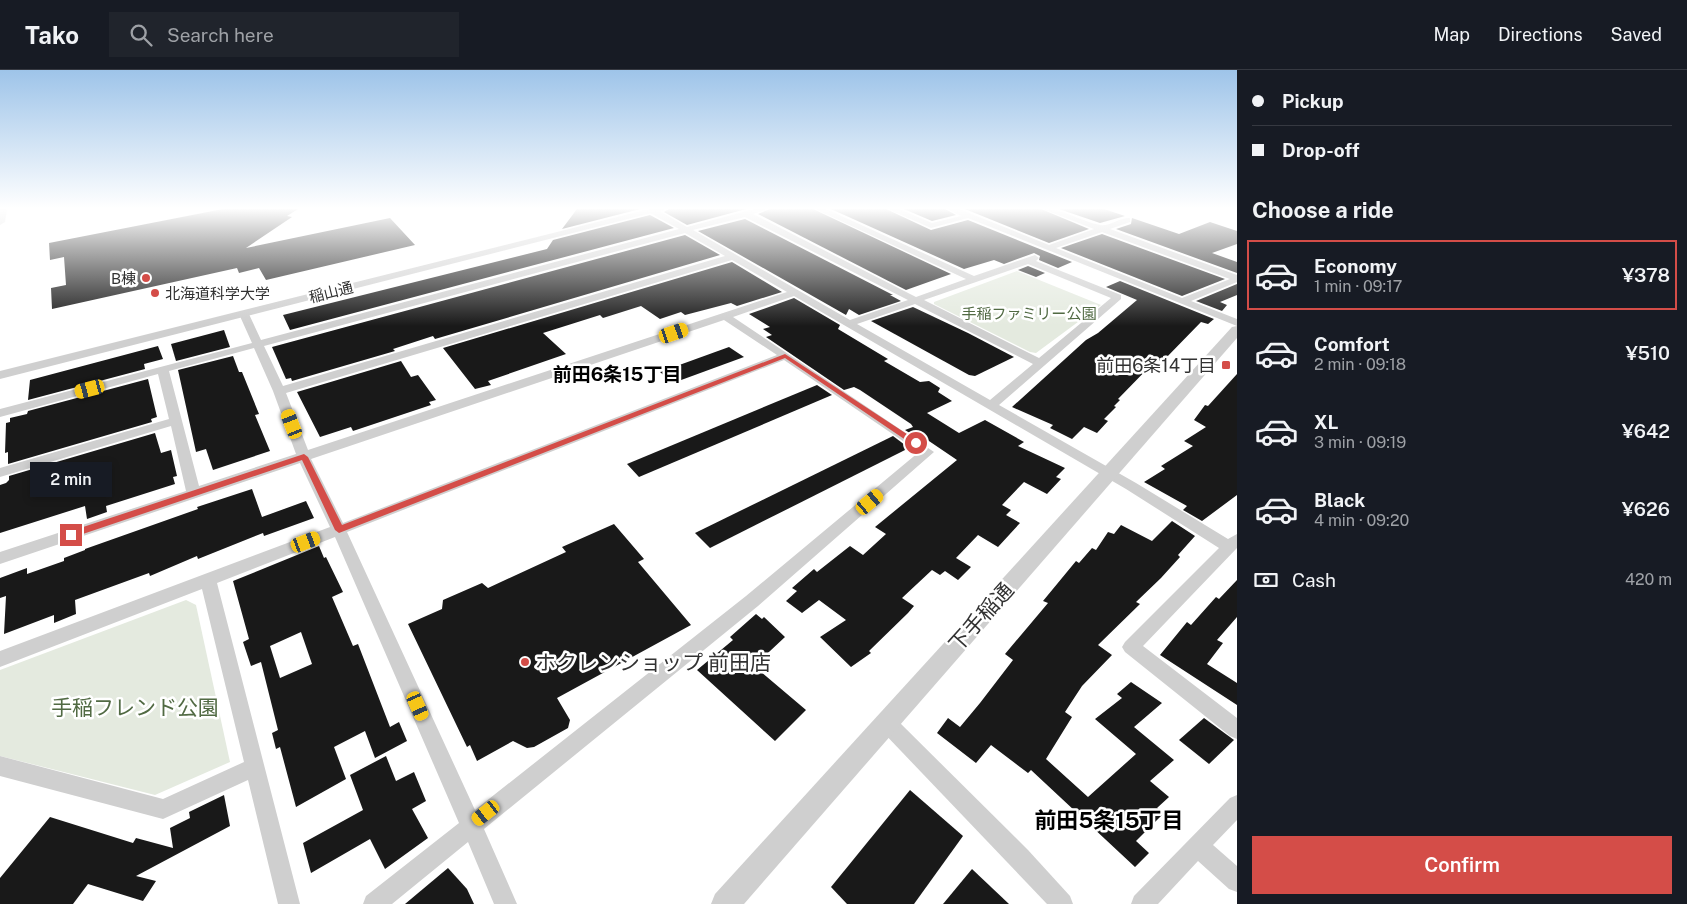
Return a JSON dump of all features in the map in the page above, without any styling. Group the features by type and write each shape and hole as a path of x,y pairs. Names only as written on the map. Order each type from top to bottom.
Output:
{"street":[{"name":"稲山通","path":"0,374 506,248"},
{"path":"0,413 614,248"},
{"path":"716,248 1108,474 1232,542 1131,647 1237,730"},
{"path":"813,248 1040,363"},
{"path":"904,248 975,280"},
{"path":"1154,248 1237,278"},
{"path":"848,324 1029,261 1050,249 1237,323"},
{"path":"279,391 732,257"},
{"path":"990,406 1118,297 1029,261"},
{"path":"1182,301 1237,278"},
{"path":"0,558 794,292"},
{"path":"244,314 279,391 304,457 339,530 506,904"},
{"path":"374,904 752,602 928,452 725,316"},
{"name":"下手稲通","path":"724,904 1237,330"},
{"path":"0,659 339,530 785,356"},
{"path":"163,370 194,493"},
{"path":"0,473 176,421"},
{"path":"208,580 289,904"},
{"path":"887,723 1020,858 1062,904"},
{"path":"0,766 163,809 255,767"},
{"path":"1142,904 1237,804"},
{"path":"1198,846 1237,881"}],"green space":[{"name":"手稲ファミリー公園","path":"1017,271 1101,305 1036,353 1030,352 934,304 934,302"},
{"name":"手稲フレンド公園","path":"186,600 196,605 230,762 155,795 0,756 0,670"}],"building":[{"path":"49,248 403,248 266,280 259,268 239,273 237,268 52,309 51,288 66,285 64,257 50,260"},
{"path":"599,248 290,330 283,315 547,249"},
{"path":"637,248 708,248 720,255 435,339 433,336 393,349 395,351 292,381 291,378 286,379 272,347"},
{"path":"728,248 801,248 893,295 890,295 901,301 859,315 849,309 846,315"},
{"path":"824,248 896,248 951,274 906,290"},
{"path":"917,248 1037,248 1072,262 1058,268 1039,260 1040,256 1034,253 1004,264 994,260 964,269"},
{"path":"1061,248 1140,248 1225,279 1182,296"},
{"path":"1168,248 1226,248 1212,253 1237,262 1237,273"},
{"path":"732,262 782,292 737,306 731,303 685,315 681,312 660,319 641,306 603,318 600,315 543,333 566,354 488,381 491,385 475,389 443,348"},
{"path":"1028,266 1045,273 1036,277 1018,270"},
{"path":"1120,281 1214,319 1208,324 1201,322 1163,361 1156,360 1118,399 1120,400 1114,406 1116,407 1104,419 1108,421 1097,433 1084,427 1072,439 1050,428 1053,425 1012,407 1086,340 1098,333 1137,300 1106,287"},
{"path":"1237,284 1237,295 1220,302 1227,305 1222,311 1196,301"},
{"path":"794,298 840,325 838,329 888,359 884,361 920,382 929,381 940,388 938,392 952,401 927,413 959,433 985,420 1024,442 1018,446 1065,468 1056,477 1061,479 1047,494 1024,482 1002,505 1011,510 1006,515 1020,523 998,547 978,535 956,558 971,567 958,580 945,571 940,575 932,570 902,598 914,606 869,651 871,653 851,667 820,637 846,620 819,600 802,613 786,601 797,591 792,588 814,569 817,572 850,546 863,555 886,534 875,527 957,460 926,439 922,441 905,430 913,427 860,390 854,387 844,390 766,337 772,335 763,329 770,327 749,314"},
{"path":"913,307 1014,357 975,376 969,375 871,321"},
{"path":"224,330 230,347 176,361 171,344"},
{"path":"158,346 163,359 144,364 145,369 28,400 30,380"},
{"path":"729,347 744,357 673,383 660,372"},
{"path":"233,356 239,372 242,372 259,414 255,415 270,451 213,470 206,449 196,452 178,370"},
{"path":"401,361 411,377 418,375 436,400 429,402 431,405 353,431 351,427 320,437 297,392"},
{"path":"1237,374 1237,495 1202,521 1183,510 1187,506 1144,482 1165,469 1161,466 1193,446 1184,441 1206,427 1194,420 1205,405 1208,406"},
{"path":"148,379 157,417 151,419 152,422 8,464 8,452 5,453 6,423 10,422 10,418 27,414 28,411"},
{"path":"817,385 832,395 639,477 627,464"},
{"path":"155,433 161,453 171,450 177,476 173,477 175,484 106,506 107,512 87,519 85,506 0,533 0,485 9,480 9,476"},
{"path":"893,436 909,448 710,548 695,533"},
{"path":"252,489 262,517 306,501 314,518 264,536 263,533 198,559 197,556 150,576 149,573 75,600 76,614 54,623 54,615 4,634 6,596 0,598 0,578 27,568 27,574 64,561 64,558 85,549 198,509 197,507"},
{"path":"1172,521 1195,536 1178,555 1180,557 1136,602 1140,604 1098,645 1112,655 1082,686 1065,712 1072,717 1046,759 1088,797 1136,754 1095,719 1122,698 1117,694 1131,682 1162,703 1134,727 1174,760 1150,781 1169,797 1157,808 1164,813 1136,841 1149,853 1135,867 1031,770 1028,773 991,745 976,763 937,733 948,718 960,727 1013,660 1005,654 1048,603 1043,601 1076,561 1079,563 1092,548 1096,550 1108,532 1114,534 1121,525 1152,541"},
{"name":"ホクレンショップ 前田店","path":"614,524 644,559 638,562 691,625 557,698 570,720 568,728 534,747 527,748 513,741 477,761 470,745 467,747 408,624 442,609 443,600 482,583 488,588 566,552 562,547"},
{"path":"319,546 343,592 332,597 353,646 358,644 390,727 399,722 407,741 375,758 365,731 334,747 346,779 296,807 280,747 276,749 272,733 278,730 261,662 251,666 243,642 249,639 233,581","holes":["301,632 312,664 280,678 270,646"]},
{"path":"1237,580 1237,617 1217,640 1223,643 1207,664 1237,683 1237,705 1160,655 1187,622 1191,625 1216,597 1219,599"},
{"path":"756,614 762,619 764,617 785,637 754,666 806,710 775,741 697,670 733,640 730,637"},
{"path":"1204,718 1234,740 1209,764 1179,740"},
{"path":"386,756 396,781 414,772 426,801 412,809 428,838 385,869 370,839 311,873 303,843 363,810 350,775"},
{"path":"910,790 963,836 914,904 847,904 831,887"},
{"path":"224,795 230,826 136,876 156,881 143,901 88,884 73,904 0,904 0,878 50,817 133,843 136,838 173,848 170,828 190,818 189,812"},
{"path":"448,868 467,889 474,904 405,904"},
{"path":"972,869 1009,904 943,904"}],"place":[{"name":"B棟","path":"146,278"},
{"name":"北海道科学大学","path":"155,293"},
{"name":"前田6条14丁目","path":"1226,365"},
{"name":"ホクレンショップ 前田店","path":"525,662"}],"district":[{"name":"前田6条15丁目","path":"617,374"},
{"name":"前田5条15丁目","path":"1109,820"}],"route":[{"path":"71,535 304,457 339,530 785,356 916,443"}]}
